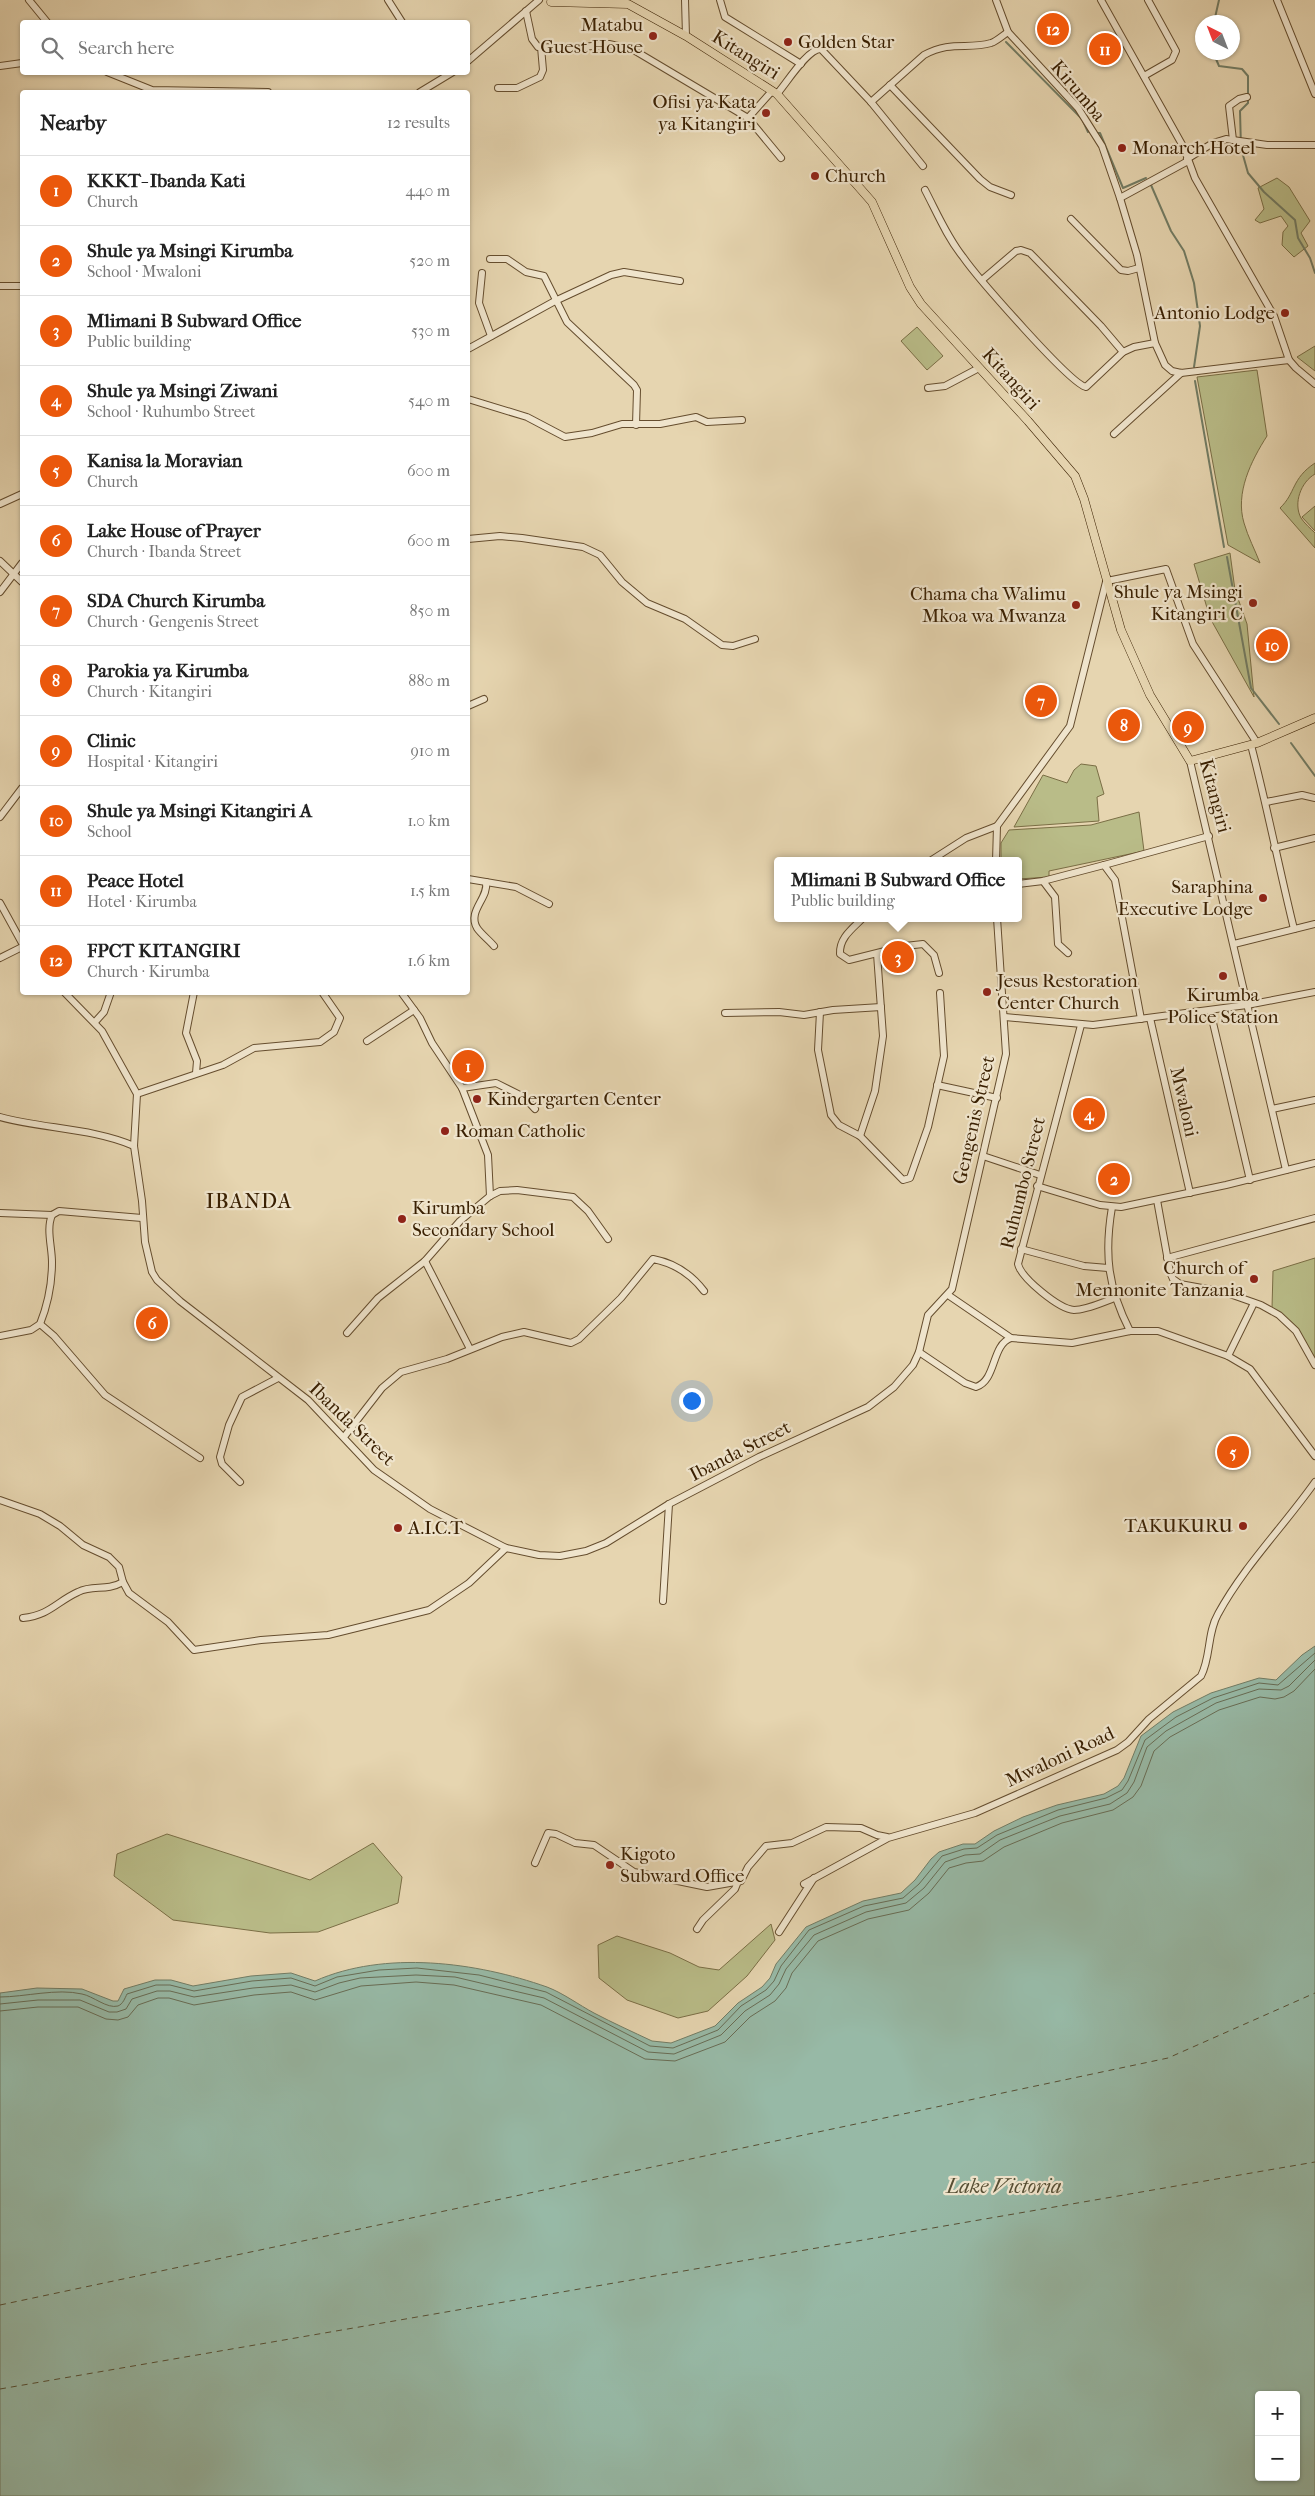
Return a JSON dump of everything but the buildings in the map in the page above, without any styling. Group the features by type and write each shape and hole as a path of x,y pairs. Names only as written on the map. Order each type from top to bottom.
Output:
{"main road":[{"name":"Kitangiri","path":"544,1 628,4 686,36 775,92 867,195 880,216 910,287 921,304 1074,476 1084,498 1121,630 1142,680 1190,761"},
{"path":"1190,761 1254,744 1315,718"}],"street":[{"path":"29,0 44,20"},
{"path":"388,0 401,20"},
{"path":"685,0 686,36"},
{"path":"720,0 725,17 801,64"},
{"name":"Kirumba","path":"996,0 1008,32 1078,108 1102,146 1120,198 1139,268 1155,343 1165,365 1172,371 1181,373"},
{"path":"1101,0 1184,148 1195,178 1274,316 1289,360 1315,384"},
{"path":"1144,76 1172,60 1176,51 1148,0"},
{"path":"1277,0 1315,94"},
{"path":"470,59 526,10 544,1"},
{"path":"526,10 532,39 536,45 541,47 575,48 609,44 626,47 748,118 781,158"},
{"path":"871,102 924,55 944,46 991,43 1008,32"},
{"path":"498,88 517,88 540,77 543,70 541,47"},
{"path":"748,118 815,50 821,50 871,102 924,166"},
{"path":"0,66 20,63"},
{"path":"114,75 150,90"},
{"path":"423,90 448,75"},
{"path":"890,85 980,179 990,187 1011,195"},
{"path":"1235,140 1229,106 1238,99 1247,97"},
{"path":"1120,198 1188,160 1213,143 1222,140 1235,140 1245,143 1315,145"},
{"path":"925,190 952,241 982,280 1045,351 1081,386 1086,387 1091,384 1123,352 1134,347 1155,343"},
{"path":"1072,219 1121,270 1128,271 1139,268"},
{"path":"982,280 1016,251 1021,250 1030,253 1101,326 1123,352"},
{"path":"490,260 506,260 526,272 544,276 555,302 572,328 637,390 636,425"},
{"path":"482,273 478,303 491,336"},
{"path":"470,348 555,302 617,273 680,281"},
{"path":"0,286 20,286"},
{"path":"1114,434 1181,373 1289,360"},
{"path":"928,388 946,386 979,368"},
{"path":"470,400 527,417 565,436 592,433 622,424 660,424 690,417 696,417 707,422 742,420"},
{"path":"0,504 20,495"},
{"path":"470,539 500,536 582,547 600,556 622,582 647,603 685,618 722,645 733,646 755,639"},
{"path":"0,561 20,579"},
{"path":"0,592 20,566"},
{"path":"936,857 966,838 997,826 1070,726 1107,580 1166,569 1192,644 1254,744 1274,848 1294,929"},
{"path":"470,705 484,699"},
{"name":"Kitangiri","path":"1190,761 1247,1005"},
{"path":"0,817 20,791"},
{"path":"1266,802 1302,795 1315,798"},
{"path":"996,857 997,826"},
{"path":"1022,884 1043,881 1209,836"},
{"path":"1274,848 1315,838"},
{"path":"1104,865 1115,880 1141,1019"},
{"path":"470,879 516,887 549,904"},
{"path":"1043,881 1055,897 1058,944 1068,953"},
{"path":"486,882 487,889 476,908 475,922 477,928 494,946"},
{"path":"0,903 20,939"},
{"path":"859,922 842,940 840,954 849,960 905,946 923,944 934,955 939,974"},
{"name":"Gengenis Street","path":"948,1295 952,1289 969,1208 997,1098 1006,1054 997,922"},
{"path":"1234,944 1315,924"},
{"path":"0,958 20,948"},
{"path":"860,1136 878,1074 883,1036 877,954"},
{"path":"1005,1017 1081,1025 1247,1005 1315,992"},
{"path":"820,1012 818,1050 831,1114 839,1125 860,1136 903,1180 907,1180 910,1178 928,1127 944,1056 940,993"},
{"path":"67,995 95,1022 108,1040 137,1094 232,1062 254,1048 308,1045 328,1038 334,1032 340,1018 324,995"},
{"path":"95,1022 104,1012 110,995"},
{"path":"193,995 186,1034 198,1061 196,1073"},
{"path":"403,995 426,1027 432,1043 462,1088 488,1155 490,1196"},
{"path":"1247,1005 1286,1170"},
{"path":"725,1013 779,1012 804,1015 881,1006"},
{"path":"367,1041 414,1010"},
{"path":"1210,1010 1250,1180"},
{"name":"Mwaloni","path":"1150,1018 1190,1193"},
{"name":"Ruhumbo Street","path":"1081,1025 1037,1186 1018,1264 1025,1278 1068,1308 1081,1308 1115,1298"},
{"path":"462,1088 496,1083 524,1097 535,1109"},
{"path":"937,1085 997,1098"},
{"name":"Ibanda Street","path":"137,1094 134,1146 142,1201 142,1218 147,1256 152,1272 158,1280 180,1301 308,1400 374,1470 430,1509 506,1548 539,1555 560,1556 586,1551 606,1543 669,1504 768,1453 868,1407 904,1375 919,1352"},
{"path":"1272,1109 1315,1100"},
{"path":"0,1117 34,1126 110,1137 134,1146"},
{"path":"982,1156 1040,1175"},
{"path":"1037,1186 1112,1207 1157,1200 1250,1180 1315,1163"},
{"path":"347,1333 378,1298 425,1261 460,1221 490,1196 500,1191 517,1190 573,1197 588,1211 608,1239"},
{"path":"1157,1200 1172,1278 1177,1282 1224,1292 1254,1303 1288,1322 1306,1345 1315,1365"},
{"path":"1112,1207 1108,1229 1108,1268 1115,1298 1130,1331"},
{"path":"0,1213 52,1215 59,1211 142,1218"},
{"path":"0,1336 31,1330 40,1324 50,1289 52,1261 49,1226 52,1215"},
{"path":"1168,1258 1315,1218"},
{"path":"1021,1250 1084,1266 1108,1268"},
{"path":"344,1437 382,1388 401,1372 447,1359 470,1349 524,1332 571,1343 579,1339 621,1298 653,1259 672,1264 686,1273 704,1291"},
{"path":"425,1261 470,1349"},
{"path":"1011,1338 1003,1343 986,1380 976,1387 965,1383 919,1352 928,1315 948,1295 1011,1338 1072,1343 1130,1331 1158,1331 1228,1356 1250,1369 1315,1456"},
{"path":"1228,1356 1254,1303"},
{"path":"40,1324 54,1336 105,1395 200,1458"},
{"path":"240,1482 222,1464 220,1457 229,1425 242,1397 278,1378"},
{"name":"Mwaloni Road","path":"804,1884 888,1838 975,1813 1054,1780 1123,1746 1149,1719 1201,1676 1205,1668 1211,1630 1217,1615 1251,1565 1315,1482"},
{"path":"0,1500 40,1514 60,1526 83,1545 109,1557 120,1567 123,1582 129,1592 168,1622 194,1650 261,1640 328,1635 421,1612 456,1593 506,1548"},
{"path":"663,1601 669,1504"},
{"path":"23,1618 41,1615 79,1591 108,1589 123,1582"},
{"path":"535,1862 548,1833 556,1834 575,1843 594,1845 619,1864 641,1874 707,1888 737,1884 744,1879 748,1867 766,1846 792,1843 822,1828 861,1828 888,1838"},
{"path":"779,1932 814,1878"},
{"path":"697,1929 703,1920 735,1889 737,1884"}],"green space":[{"path":"1277,178 1289,187 1310,221 1301,233 1308,246 1294,257 1282,245 1283,232 1288,226 1281,216 1260,223 1255,220 1264,209 1258,188"},
{"path":"917,327 943,356 927,370 901,341"},
{"path":"1315,346 1315,371 1297,357"},
{"path":"1257,370 1267,436 1255,456 1246,478 1243,489 1242,512 1244,523 1260,563 1228,545 1197,377"},
{"path":"1315,463 1315,474 1302,487 1298,506 1301,518 1315,533 1315,548 1280,508 1289,497 1298,480"},
{"path":"1315,506 1315,531 1302,517"},
{"path":"1230,553 1235,590 1247,624 1254,697 1210,618 1194,564"},
{"path":"1081,764 1096,766 1104,794 1097,797 1099,821 1014,827 1043,775 1067,783 1074,770"},
{"path":"1139,812 1144,851 1049,871 1049,877 1022,879 1022,857 1001,857 1001,843 1009,830 1091,825"},
{"path":"1315,1258 1315,1360 1298,1331 1272,1308 1273,1271"},
{"path":"167,1834 310,1880 373,1843 402,1877 398,1903 318,1932 270,1933 173,1920 114,1876 117,1854"},
{"path":"771,1924 775,1940 747,1976 708,2011 678,2018 627,2000 599,1978 598,1945 617,1936 670,1953 699,1967 719,1970"}],"water":[{"name":"Lake Victoria","path":"1315,1646 1315,2496 0,2496 0,1993 37,1988 82,1989 113,2001 118,2001 124,1989 155,1980 171,1980 193,1986 251,1976 291,1973 315,1981 342,1971 371,1965 431,1963 491,1971 547,1987 601,2017 652,2041 671,2043 715,2026 738,2003 762,1987 770,1978 776,1964 806,1927 863,1901 901,1893 939,1852 963,1844 975,1844 994,1831 1023,1817 1057,1805 1104,1794 1118,1786 1124,1778 1141,1736 1173,1712 1211,1693 1259,1678 1276,1680 1302,1655"}],"waterway":[{"path":"1216,15 1219,0"},
{"path":"1006,42 1082,119 1088,132"},
{"path":"1216,60 1219,66 1242,69 1248,76 1248,103 1240,111 1241,148 1248,173 1264,192 1295,220 1298,238 1310,258 1315,273"},
{"path":"1096,133 1100,133 1123,188 1146,178"},
{"path":"1151,185 1171,231 1184,251 1194,283 1200,326 1194,367"},
{"path":"1195,381 1224,547"},
{"path":"1227,557 1251,688 1279,724"},
{"path":"1291,743 1315,776"}],"ferry route":[{"path":"0,2305 1168,2058 1315,1993"},
{"path":"0,2389 1315,2162"}],"place":[{"name":"FPCT KITANGIRI","path":"1053,29"},
{"name":"Matabu Guest House","path":"653,36"},
{"name":"Golden Star","path":"788,42"},
{"name":"Peace Hotel","path":"1105,49"},
{"name":"Ofisi ya Kata ya Kitangiri","path":"766,113"},
{"name":"Monarch Hotel","path":"1122,148"},
{"name":"Church","path":"815,176"},
{"name":"Antonio Lodge","path":"1285,313"},
{"name":"Shule ya Msingi Kitangiri C","path":"1253,603"},
{"name":"Chama cha Walimu Mkoa wa Mwanza","path":"1076,605"},
{"name":"Shule ya Msingi Kitangiri A","path":"1272,645"},
{"name":"SDA Church Kirumba","path":"1041,701"},
{"name":"Parokia ya Kirumba","path":"1124,725"},
{"name":"Clinic","path":"1188,727"},
{"name":"Saraphina Executive Lodge","path":"1263,898"},
{"name":"Mlimani B Subward Office","path":"898,957"},
{"name":"Kirumba Police Station","path":"1223,976"},
{"name":"Jesus Restoration Center Church","path":"987,992"},
{"name":"KKKT- Ibanda Kati","path":"468,1066"},
{"name":"Kindergarten Center","path":"477,1099"},
{"name":"Shule ya Msingi Ziwani","path":"1089,1114"},
{"name":"Roman Catholic","path":"445,1131"},
{"name":"Shule ya Msingi Kirumba","path":"1114,1179"},
{"name":"Kirumba Secondary School","path":"402,1219"},
{"name":"Church of Mennonite Tanzania","path":"1254,1279"},
{"name":"Lake House of Prayer","path":"152,1323"},
{"name":"Kanisa la Moravian","path":"1233,1452"},
{"name":"TAKUKURU","path":"1243,1526"},
{"name":"A.I.C.T","path":"398,1528"},
{"name":"Kigoto Subward Office","path":"610,1865"}],"district":[{"name":"IBANDA","path":"249,1201"}]}
